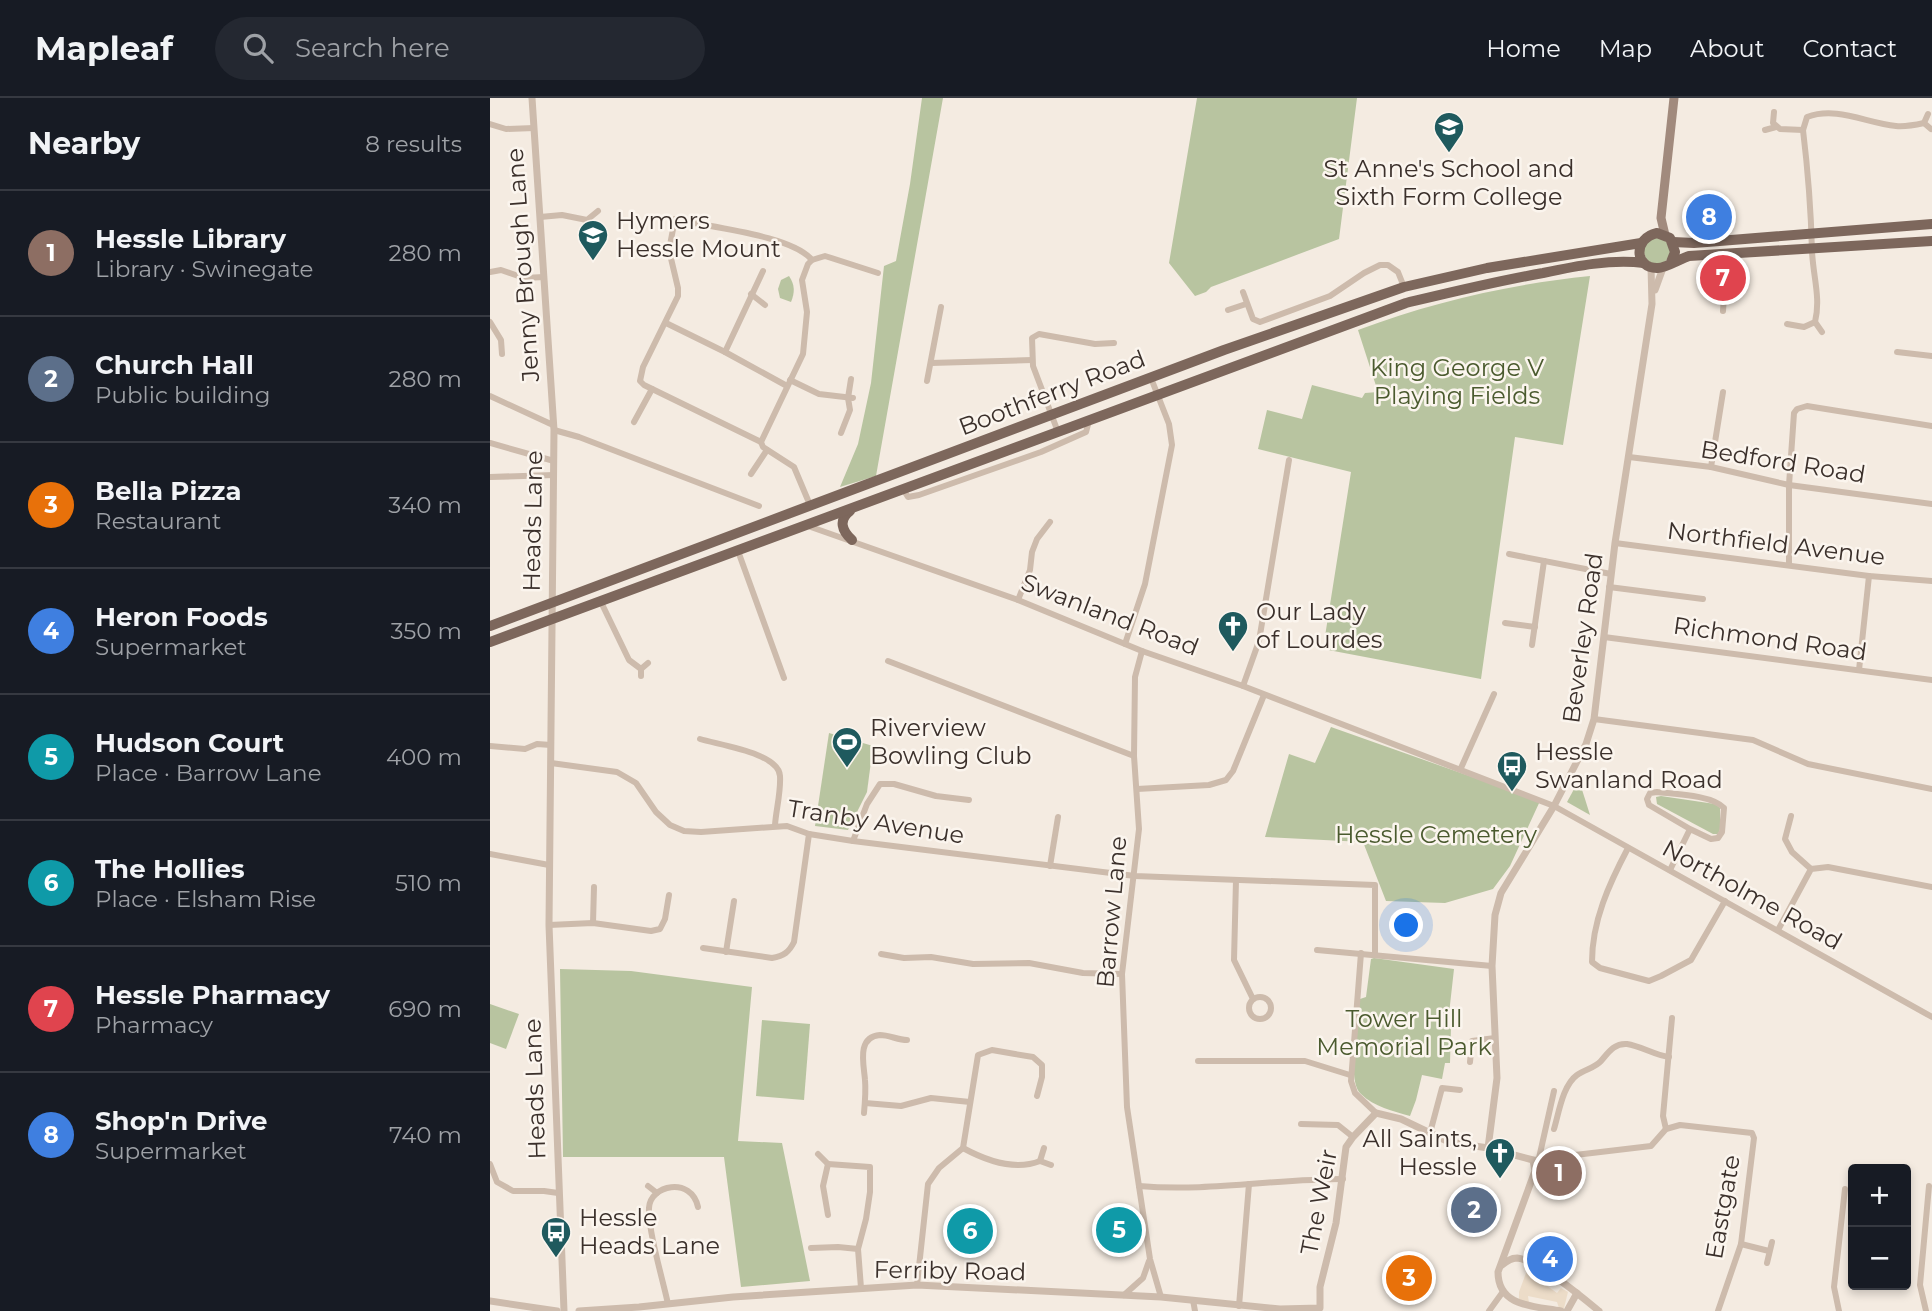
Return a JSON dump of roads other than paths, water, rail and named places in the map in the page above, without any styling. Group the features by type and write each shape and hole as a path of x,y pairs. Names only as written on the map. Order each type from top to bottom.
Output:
{"main road":[{"path":"1674,98 1661,219 1653,233 1641,243 1640,253 1647,265 1667,265 1689,256 1932,241"},
{"path":"1661,219 1675,252 1667,265"},
{"path":"1653,233 1694,243 1932,224"},
{"name":"Boothferry Road","path":"490,626 1151,378 1404,287 1487,268 1641,243"},
{"name":"Boothferry Road","path":"490,642 1406,303 1484,284 1582,265 1625,261 1647,265"},
{"path":"852,540 846,535 842,523 845,514 853,508"}],"street":[{"name":"Jenny Brough Lane","path":"531,98 553,428"},
{"path":"1774,112 1773,123 1780,130 1803,130"},
{"path":"1822,332 1815,322 1819,297 1812,250 1813,233 1803,130 1807,117 1818,113 1858,117 1898,127 1924,123 1931,129"},
{"path":"1924,123 1928,114"},
{"path":"490,124 506,129 534,128"},
{"path":"1765,130 1776,127"},
{"path":"540,217 562,215 587,220 597,211"},
{"path":"810,505 794,467 767,450 761,442 643,385 640,374 675,303 678,288 669,250 675,219 738,230 802,250 812,260"},
{"path":"1723,311 1727,254"},
{"path":"761,442 803,354 807,312 802,280 805,268 812,260 825,256 878,273"},
{"path":"1242,292 1253,320 1261,322 1330,296 1380,265 1388,265 1398,272 1404,287"},
{"name":"Beverley Road","path":"1647,265 1653,294"},
{"name":"Beverley Road","path":"1488,1148 1497,1078 1492,966 1495,915 1501,893 1554,806 1586,744 1594,719 1615,543 1653,294 1667,265"},
{"path":"490,272 501,270 524,278 544,277"},
{"path":"725,352 763,271"},
{"path":"751,295 765,305"},
{"path":"1228,310 1246,304"},
{"path":"927,381 941,307"},
{"path":"490,322 501,340 502,354"},
{"path":"1787,324 1804,327 1815,322"},
{"path":"666,323 788,383 819,394 850,398"},
{"path":"1058,432 1032,360 1031,340 1037,335 1095,344 1114,343"},
{"path":"493,345 501,340"},
{"path":"1897,352 1932,356"},
{"path":"931,363 1032,360"},
{"path":"1125,644 1145,584 1172,445 1169,424 1151,378"},
{"path":"841,433 850,410 851,379"},
{"path":"634,422 652,389"},
{"path":"1711,467 1723,391"},
{"path":"490,396 553,428 759,506"},
{"path":"1789,564 1789,485 1794,413 1797,409 1807,406 1932,426"},
{"name":"Boothferry Road","path":"903,489 908,497 919,495 1041,452 1086,432 1088,421"},
{"name":"Heads Lane","path":"553,428 549,925 564,1311"},
{"path":"490,443 554,461"},
{"path":"751,474 767,450"},
{"name":"Bedford Road","path":"1629,457 1711,467 1789,485 1932,504"},
{"path":"1243,686 1259,641 1289,460"},
{"path":"490,477 554,475"},
{"path":"1018,600 1030,570 1037,539 1050,522"},
{"name":"Swanland Road","path":"807,525 1018,600 1142,651 1461,768 1554,806"},
{"name":"Northfield Avenue","path":"1615,543 1869,576 1932,581"},
{"path":"738,551 783,678"},
{"path":"1509,554 1611,574"},
{"path":"1532,645 1544,561"},
{"path":"1859,670 1869,576"},
{"path":"1609,587 1703,599"},
{"path":"600,600 629,660 641,672 648,663"},
{"path":"1505,623 1535,626"},
{"name":"Richmond Road","path":"1604,636 1932,680"},
{"name":"Barrow Lane","path":"1142,651 1135,677 1134,756 1139,829 1122,974 1128,1107 1150,1259 1161,1297"},
{"path":"888,662 1134,756"},
{"path":"1461,768 1494,694"},
{"path":"1137,789 1209,785 1226,780 1234,771 1264,695"},
{"path":"1594,719 1753,740 1808,764 1932,789"},
{"path":"700,739 765,758 777,765 780,776 775,825"},
{"path":"490,746 525,749 537,744 551,745"},
{"name":"Tranby Avenue","path":"551,763 617,772 636,783 656,812 670,825 684,831 701,832 775,825 853,841 1135,876 1375,885 1375,954"},
{"path":"853,841 867,804 880,784 894,784 936,796 969,800"},
{"path":"1650,793 1713,800 1722,805 1722,832 1718,838 1711,839 1690,829 1648,805 1650,793"},
{"name":"Northolme Road","path":"1554,806 1932,1017"},
{"path":"1791,816 1785,839 1791,852 1811,869 1828,867 1932,887"},
{"path":"1050,866 1058,817"},
{"path":"1670,870 1690,829"},
{"path":"703,948 772,958 782,956 790,949 796,931 809,834"},
{"path":"1628,848 1601,906 1595,929 1592,962 1600,968 1648,981 1691,960 1725,901"},
{"path":"490,854 549,865"},
{"path":"1778,930 1811,869"},
{"path":"1236,880 1234,960 1253,999"},
{"path":"593,923 594,887"},
{"path":"549,925 593,923 651,931 660,929 665,919 669,895"},
{"path":"726,951 734,901"},
{"path":"1317,950 1492,966"},
{"path":"1361,953 1350,1075 1355,1093 1376,1113 1401,1119 1449,1142 1536,1159 1651,1146 1666,1129 1663,1116 1672,1018"},
{"path":"881,954 904,958 931,957 973,964 1029,963 1083,973 1122,974"},
{"path":"864,1113 865,1080 861,1058 864,1046 872,1038 881,1035 907,1040"},
{"path":"1471,1062 1472,1041 1495,1038"},
{"path":"1563,1127 1555,1127 1573,1078 1598,1064 1609,1051 1627,1044 1669,1057"},
{"path":"917,1285 928,1184 939,1168 963,1148 978,1055 992,1050 1033,1056 1042,1065 1037,1096"},
{"path":"1198,1061 1305,1060 1350,1075"},
{"path":"1430,1133 1442,1088 1460,1090"},
{"path":"1554,1091 1535,1171 1499,1268 1498,1284 1502,1293 1512,1300 1561,1311"},
{"path":"865,1103 901,1106 931,1098 970,1102"},
{"name":"The Weir","path":"1320,1309 1321,1287 1336,1223 1346,1147 1376,1113"},
{"path":"1301,1124 1338,1125 1353,1137"},
{"name":"Eastgate","path":"1666,1129 1693,1125 1752,1133 1754,1138 1741,1244 1718,1311"},
{"path":"963,1148 981,1158 1026,1167 1040,1161 1051,1166"},
{"path":"1040,1161 1044,1148"},
{"path":"818,1154 828,1164 870,1167"},
{"path":"861,1288 858,1250 866,1219 872,1157"},
{"path":"490,1164 497,1182 513,1191 558,1193"},
{"path":"828,1164 823,1186 828,1215"},
{"path":"1139,1186 1167,1188 1342,1180"},
{"path":"690,1190 693,1182"},
{"path":"1239,1306 1249,1184"},
{"path":"648,1186 657,1194"},
{"path":"1926,1311 1920,1285 1929,1186"},
{"path":"668,1304 649,1209 650,1200 657,1194 678,1187 690,1190 698,1208"},
{"path":"1839,1311 1834,1287 1845,1189"},
{"path":"1767,1264 1772,1242"},
{"path":"1741,1244 1769,1251"},
{"path":"811,1248 838,1247 858,1250"},
{"path":"1507,1251 1516,1258 1530,1262 1599,1311"},
{"path":"1499,1268 1508,1260 1516,1258"},
{"path":"1124,1295 1143,1278 1150,1259"},
{"name":"Ferriby Road","path":"579,1311 733,1297 917,1285 1161,1297 1239,1306 1320,1309"},
{"path":"1489,1311 1502,1293"},
{"path":"1567,1311 1577,1293"},
{"path":"1193,1300 1195,1311"},
{"path":"490,1301 557,1311"}],"place":[{"name":"St Anne's School and Sixth Form College","path":"1449,154"},
{"name":"Shop'n Drive","path":"1709,217"},
{"name":"Hymers Hessle Mount","path":"593,262"},
{"name":"Hessle Pharmacy","path":"1723,278"},
{"name":"Our Lady of Lourdes","path":"1233,653"},
{"name":"Riverview Bowling Club","path":"847,769"},
{"name":"Hessle Swanland Road","path":"1512,793"},
{"name":"Hessle Library","path":"1559,1173"},
{"name":"All Saints, Hessle","path":"1500,1180"},
{"name":"Church Hall","path":"1474,1210"},
{"name":"Hudson Court","path":"1119,1230"},
{"name":"The Hollies","path":"970,1231"},
{"name":"Hessle Heads Lane","path":"556,1259"},
{"name":"Heron Foods","path":"1550,1259"},
{"name":"Bella Pizza","path":"1409,1278"}],"park label":[{"name":"King George V Playing Fields","path":"1457,382"},
{"name":"Hessle Cemetery","path":"1436,835"},
{"name":"Tower Hill Memorial Park","path":"1404,1033"}]}
